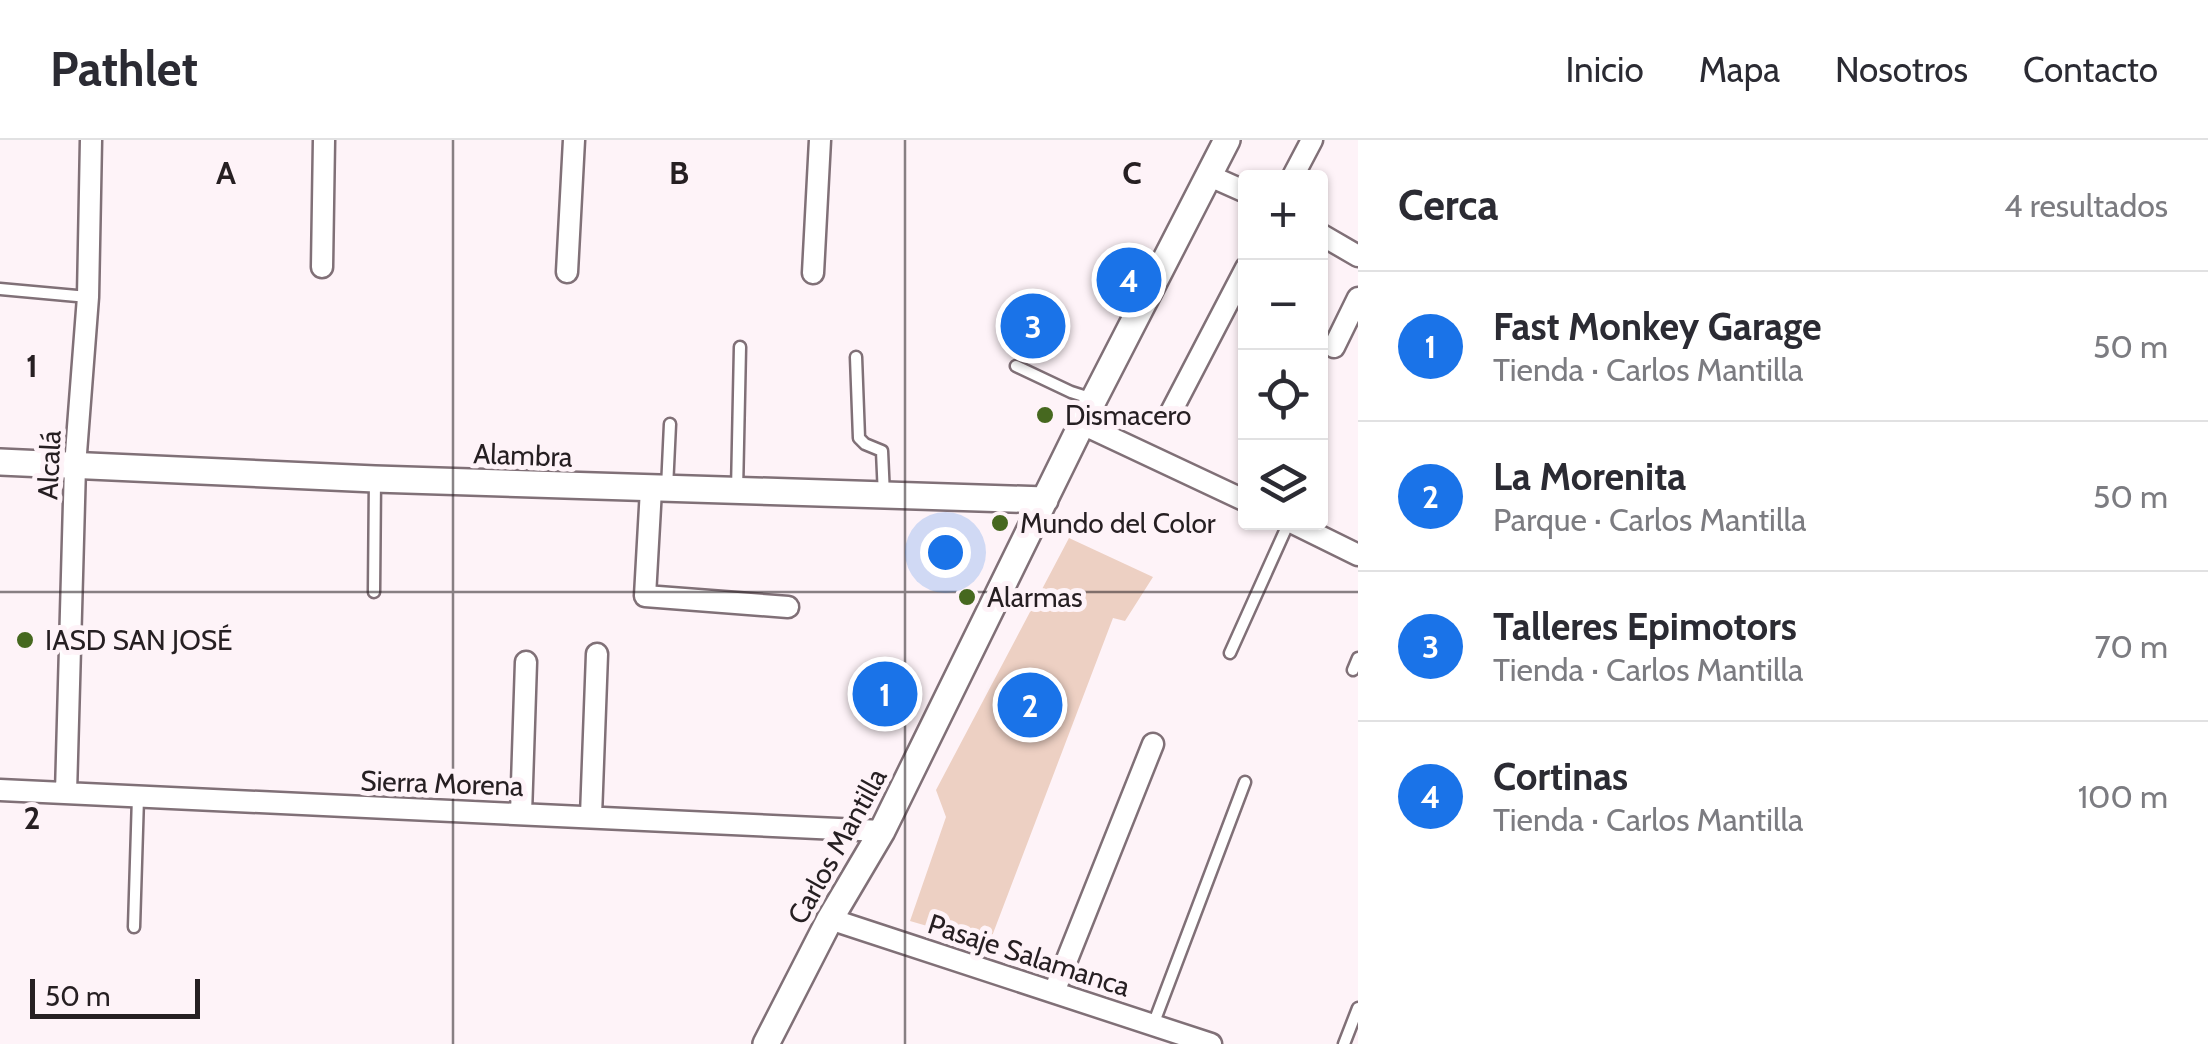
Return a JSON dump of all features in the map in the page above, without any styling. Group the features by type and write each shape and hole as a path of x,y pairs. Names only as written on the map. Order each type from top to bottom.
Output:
{"street":[{"name":"Alcalá","path":"66,793 75,466 88,296 92,140"},
{"path":"322,267 324,140"},
{"path":"567,272 574,140"},
{"path":"812,273 820,140"},
{"name":"Carlos Mantilla","path":"766,1044 830,920 882,831 1094,399 1227,140"},
{"path":"1296,170 1312,140"},
{"path":"1210,176 1238,188"},
{"path":"1328,238 1356,250"},
{"path":"1171,412 1238,283"},
{"path":"1334,347 1358,298"},
{"path":"1082,424 1238,497"},
{"name":"Alambra","path":"0,462 659,490 1044,500"},
{"path":"659,490 645,596 788,607"},
{"path":"1308,530 1357,551"},
{"path":"590,816 596,654"},
{"path":"521,814 526,662"},
{"path":"1054,992 1153,744"},
{"name":"Sierra Morena","path":"0,790 882,831"},
{"name":"Pasaje Salamanca","path":"830,920 1211,1044"}],"lane":[{"path":"0,289 88,296"},
{"path":"737,492 740,347"},
{"path":"856,358 859,438 882,451 884,498"},
{"path":"1016,366 1094,399"},
{"path":"659,490 670,424"},
{"path":"374,592 375,479"},
{"path":"1230,653 1286,530"},
{"path":"1153,1025 1245,782"},
{"path":"134,927 138,797"},
{"path":"1344,1044 1358,1008"}],"shaded area":[{"path":"1069,538 1153,577 1125,621 1113,618 989,944 910,921 946,817 936,790"}],"place":[{"name":"Cortinas","path":"1129,280"},
{"name":"Talleres Epimotors","path":"1033,326"},
{"name":"Dismacero","path":"1045,415"},
{"name":"Mundo del Color","path":"1000,523"},
{"name":"Alarmas","path":"967,597"},
{"name":"IASD SAN JOSÉ","path":"25,640"},
{"name":"Fast Monkey Garage","path":"885,694"},
{"name":"La Morenita","path":"1030,705"}]}
